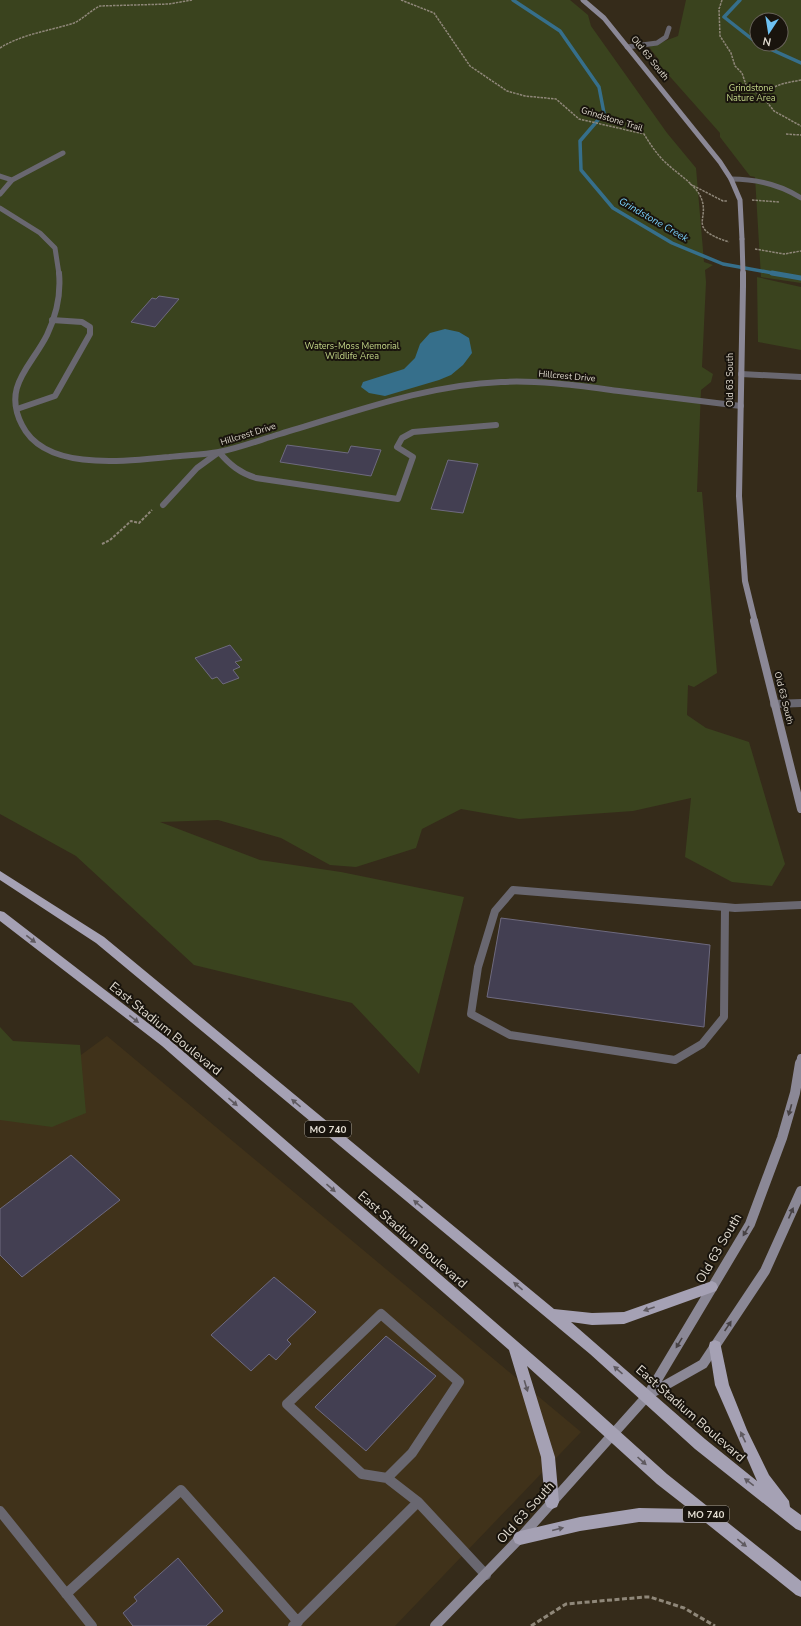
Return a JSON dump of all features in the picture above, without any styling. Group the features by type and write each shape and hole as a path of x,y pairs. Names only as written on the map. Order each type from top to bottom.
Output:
{"main road":[{"name":"Old 63 South","path":"582,0 604,18 720,162 731,179 740,200 743,286 739,496 745,580 774,704 799,788 801,809"},
{"name":"East Stadium Boulevard","path":"0,875 100,940 552,1314 648,1395 700,1444 797,1521"},
{"name":"East Stadium Boulevard","path":"0,915 166,1043 515,1348 662,1479 801,1590"},
{"name":"Old 63 South","path":"435,1626 486,1575 648,1395 750,1224 782,1138 795,1093 801,1058"},
{"name":"Old 63 South","path":"648,1395 704,1364 765,1271 801,1191"},
{"path":"552,1314 592,1319 624,1318 712,1287"},
{"path":"715,1346 722,1385 764,1480 797,1521"},
{"path":"515,1348 548,1457 552,1502"},
{"path":"520,1538 580,1524 639,1515 708,1516"}],"street":[{"path":"627,47 657,43 666,37 669,28"},
{"path":"0,194 12,180 63,153"},
{"path":"0,176 12,180"},
{"path":"731,179 759,180 778,185 801,198"},
{"name":"Hillcrest Drive","path":"0,208 40,233 55,248 60,286 57,306 47,334 23,370 18,381 15,403 21,424 30,439 48,450 70,458 96,461 127,461 219,452 381,404 444,388 500,382 549,383 582,386 741,406"},
{"path":"17,409 55,396 90,334 90,327 82,322 52,320"},
{"path":"741,374 801,377"},
{"path":"163,505 198,468 219,452 231,467 245,475 264,480 398,499 414,457 397,447 402,438 413,432 496,425"},
{"path":"774,704 801,704"},
{"path":"725,907 724,1017 702,1044 674,1060 510,1035 471,1014 478,967 495,911 513,890 725,907 735,908 801,905"},
{"path":"387,1478 412,1453 460,1382 381,1314 287,1404 362,1474 387,1478 418,1502 486,1575"},
{"path":"66,1594 181,1490 296,1624 418,1502"},
{"path":"0,1511 92,1626"}],"path":[{"path":"0,48 14,40 76,22 93,9 100,6 169,4 192,0"},
{"name":"Grindstone Trail","path":"402,0 434,13 470,66 507,92 526,96 556,99 579,118 644,134 659,156 698,193 703,204 701,222 705,233 712,237 735,244"},
{"path":"722,0 719,9 720,36 732,53 735,66 742,73 743,82 749,89 763,97 771,109 801,126"},
{"path":"763,97 765,92 772,88 801,80"},
{"path":"786,134 801,135"},
{"path":"750,247 780,254 794,254 801,250"},
{"path":"102,544 110,540 130,520 139,523 152,509 163,505"},
{"path":"531,1626 537,1620 566,1604 650,1597 684,1608 715,1626"}],"shaded area":[{"path":"107,1036 581,1432 395,1626 0,1626 0,1114"}],"green space":[{"name":"Waters-Moss Memorial Wildlife Area","path":"0,0 570,0 588,15 591,26 667,133 696,168 704,262 713,265 705,270 706,282 702,367 713,374 711,382 701,390 697,492 702,492 717,673 694,687 688,685 687,715 706,728 749,742 785,864 772,886 732,882 685,857 691,798 633,811 519,819 461,809 422,829 416,848 356,867 330,865 281,838 218,820 160,822 260,860 341,872 464,897 419,1074 352,1003 194,965 76,856 0,814"},
{"name":"Grindstone Nature Area","path":"686,0 801,0 801,283 761,277 755,177 750,176 720,137 720,133 657,62 659,60 649,47 678,36"},
{"path":"757,277 801,287 801,350 758,342"},
{"path":"0,1027 13,1041 80,1045 86,1113 52,1127 0,1120"}],"water":[{"path":"445,329 459,332 469,338 472,353 463,365 451,375 385,396 369,393 361,387 363,382 404,369 415,358 420,344 430,333"}],"building":[{"path":"159,296 179,299 155,327 131,322 152,298 156,299"},
{"path":"287,445 348,453 351,446 381,450 371,476 280,462"},
{"path":"448,460 478,464 463,513 431,509"},
{"path":"230,645 242,660 235,662 240,667 233,670 239,678 223,684 217,677 212,679 195,658"},
{"path":"501,918 710,945 704,1027 487,997"},
{"path":"71,1155 120,1200 22,1277 0,1255 0,1209"},
{"path":"274,1277 316,1312 287,1340 291,1344 276,1360 269,1354 251,1371 211,1335"},
{"path":"386,1336 436,1376 366,1451 315,1407"},
{"path":"178,1558 223,1611 206,1626 133,1626 123,1613 137,1601 134,1597"}],"waterway":[{"name":"Grindstone Creek","path":"513,0 560,31 599,87 604,113 580,141 581,170 613,208 672,243 723,264 778,274"},
{"name":"Grindstone Creek","path":"740,0 724,17 749,37"},
{"name":"Grindstone Creek","path":"777,52 801,63"},
{"name":"Grindstone Creek","path":"772,273 801,278"}]}
